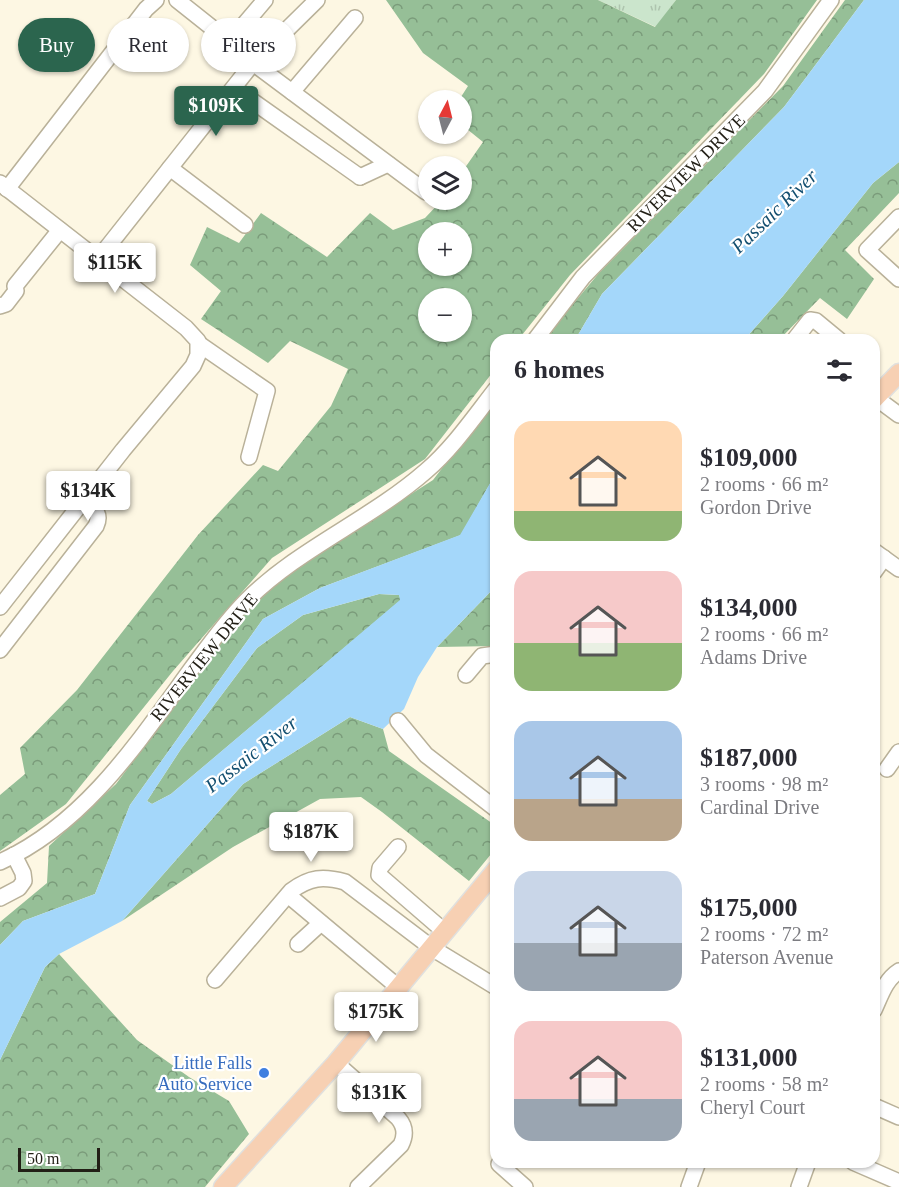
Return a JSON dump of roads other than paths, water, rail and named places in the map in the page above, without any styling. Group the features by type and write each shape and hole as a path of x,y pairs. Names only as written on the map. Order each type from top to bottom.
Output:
{"main road":[{"path":"880,394 899,373"},
{"path":"223,1187 336,1063 490,877"}],"street":[{"path":"156,0 4,186 186,328 199,344 267,391 249,457"},
{"path":"177,0 201,19"},
{"path":"250,18 265,0"},
{"path":"296,21 317,0"},
{"name":"RIVERVIEW DRIVE","path":"539,334 584,277 765,91 831,0"},
{"path":"292,92 355,18"},
{"path":"98,259 246,72"},
{"path":"267,72 418,186"},
{"path":"234,87 360,177"},
{"path":"360,177 367,149"},
{"path":"360,177 388,164"},
{"path":"170,168 245,225"},
{"path":"899,218 867,250 899,279"},
{"path":"0,306 6,304 16,291 15,286 60,230"},
{"path":"0,298 10,286 15,286"},
{"path":"799,334 810,321 816,321 832,334"},
{"path":"0,607 193,366 198,355 199,344"},
{"name":"RIVERVIEW DRIVE","path":"7,858 34,845 56,829 92,795 127,755 206,649 245,602 288,565 424,473 451,446 490,397"},
{"path":"880,402 899,415"},
{"path":"0,650 96,526 99,519 98,512 84,500"},
{"path":"880,556 899,569"},
{"path":"18,584 37,602"},
{"path":"466,675 482,656 490,655"},
{"path":"398,721 426,755 490,804"},
{"path":"887,769 899,752"},
{"path":"398,847 380,868 379,875 445,932"},
{"path":"0,898 19,888 24,881 23,873 7,858"},
{"path":"216,980 288,895 302,883 328,877 345,882 432,948 490,983"},
{"path":"288,895 398,987"},
{"path":"298,944 321,922"},
{"path":"880,993 899,971"},
{"path":"336,1063 398,1118 404,1128 404,1140 401,1145 358,1187"},
{"path":"880,1109 899,1117"},
{"path":"504,1168 525,1187"},
{"path":"689,1187 696,1168"},
{"path":"799,1187 806,1168"},
{"path":"867,1168 899,1182"}],"water":[{"name":"Passaic River","path":"864,0 899,0 899,162 873,183 783,296 749,334 579,334 602,294 784,107"},
{"name":"Passaic River","path":"490,483 490,592 437,647 418,677 404,709 383,729 350,717 243,784 122,921 59,954 45,967 0,1060 0,945 23,921 95,894 130,805 263,619 320,588 460,535","holes":["379,594 399,595 400,600 171,794 152,804 147,801 181,749 257,648 303,615"]}],"place":[{"name":"Little Falls Auto Service","path":"264,1073"}]}
